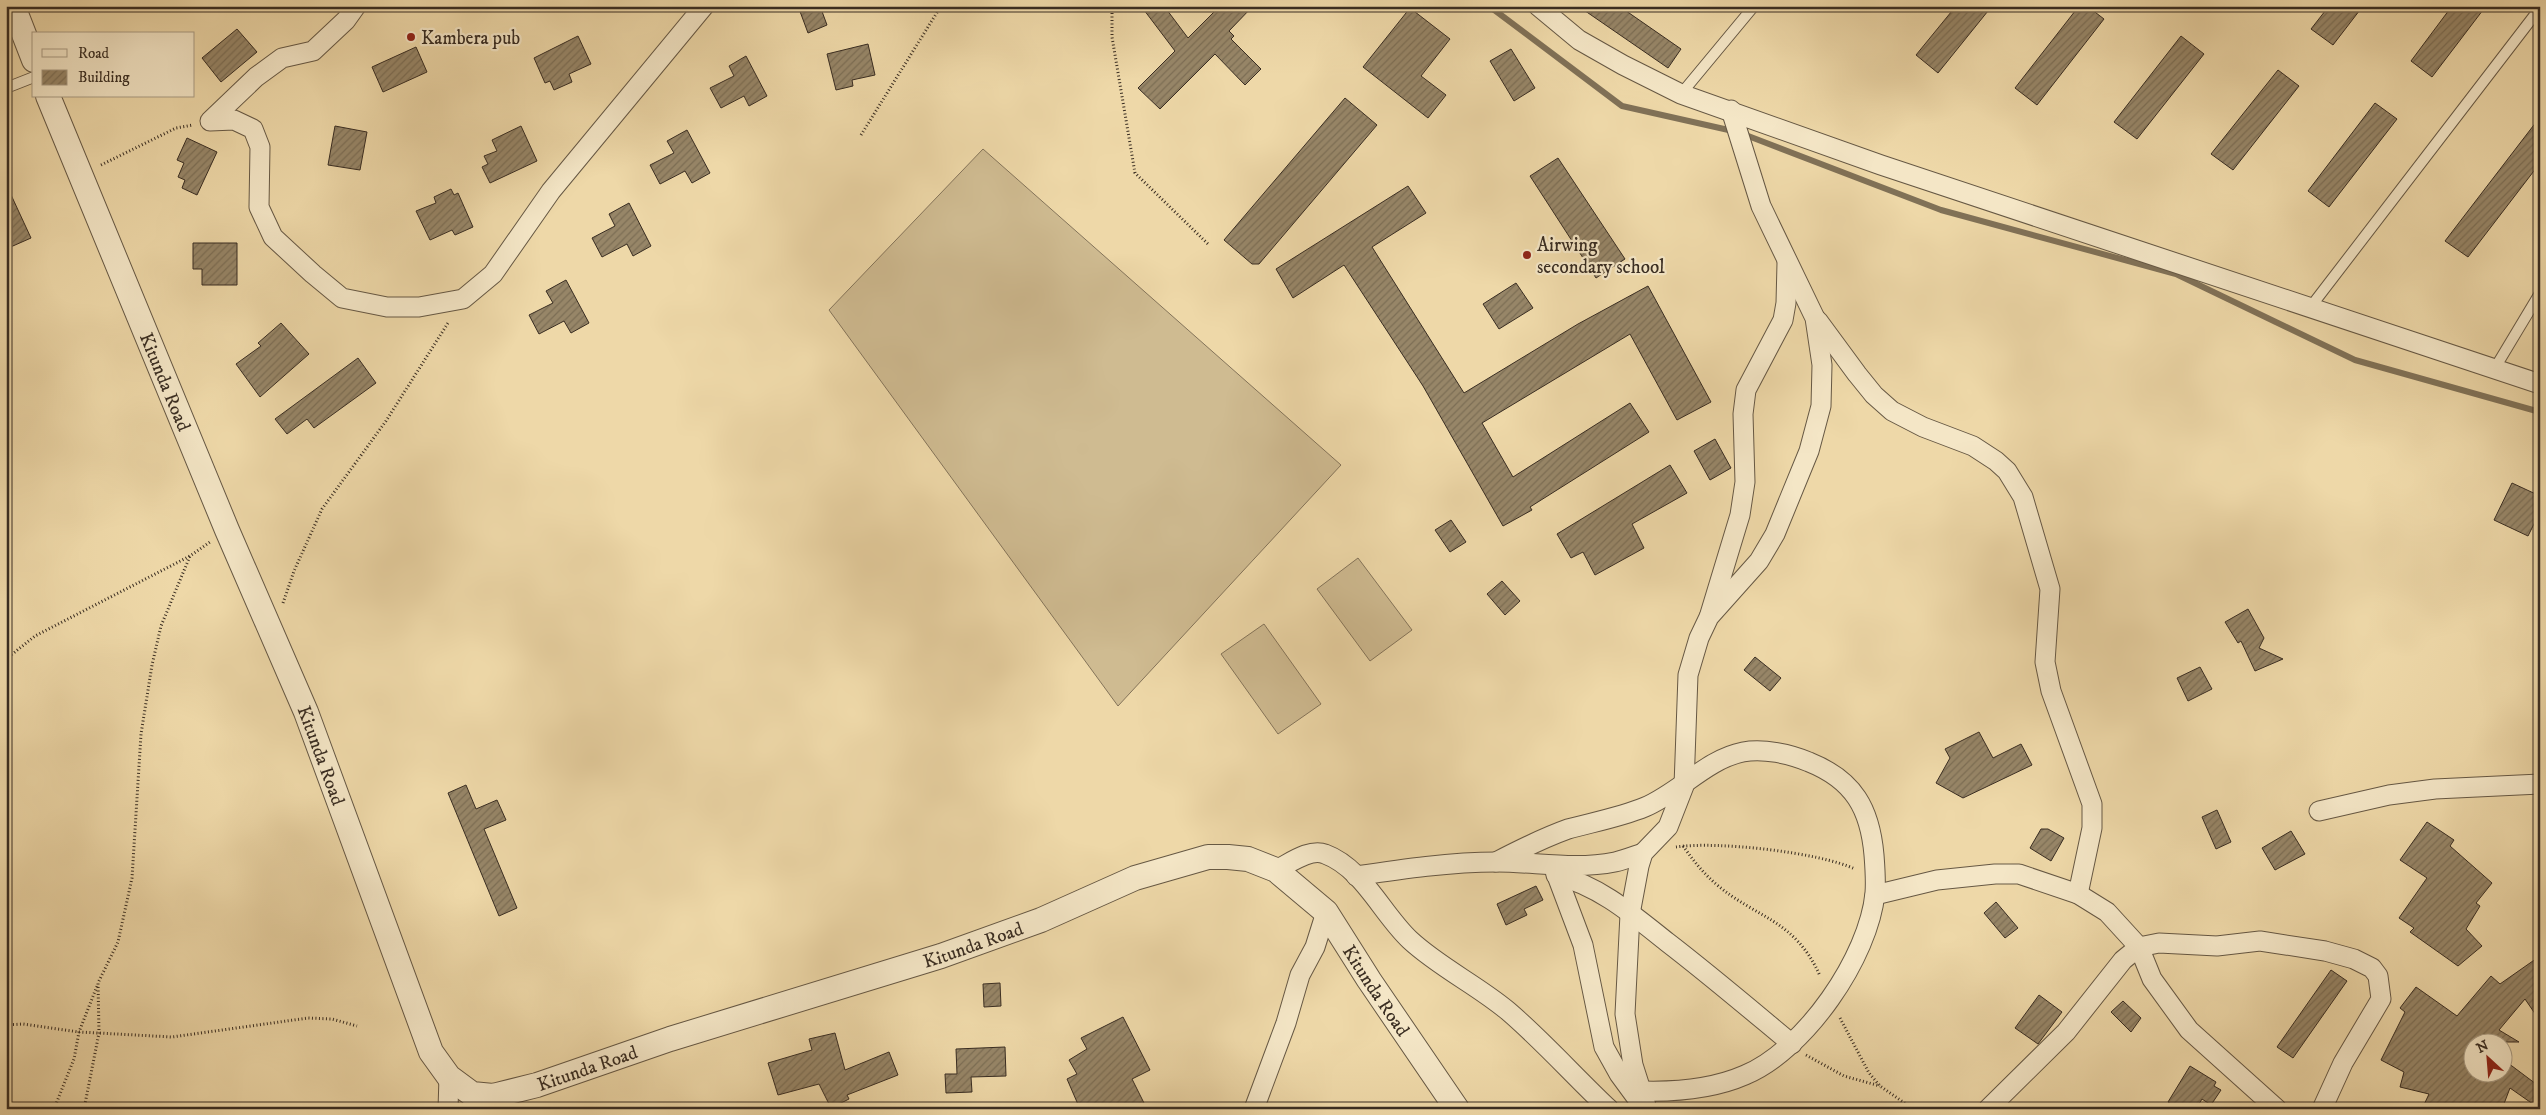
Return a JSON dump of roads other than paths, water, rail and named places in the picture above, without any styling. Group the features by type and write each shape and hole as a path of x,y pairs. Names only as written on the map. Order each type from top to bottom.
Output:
{"street":[{"path":"13,6 32,55"},
{"path":"356,6 346,20 313,52 282,58 256,77 210,121 234,120 253,129 260,146 259,207 273,237 342,298 387,307 418,307 463,299 493,274 551,191 704,6"},
{"path":"1538,6 1579,40 1623,65 1681,94 1731,110 1881,165 2540,384"},
{"name":"Kitunda Road","path":"49,98 226,530 306,712 431,1052 448,1077 472,1094 493,1096 537,1085 670,1039 941,956 1041,920 1135,878 1208,857 1228,856 1248,859 1276,870 1326,912 1369,980 1457,1109"},
{"path":"1731,110 1756,192 1815,318 1862,381 1892,411 1923,427 1973,446 1996,460 2007,471 2023,498 2050,589 2045,662 2051,692 2092,804 2092,828 2078,894"},
{"path":"1645,1103 1633,1065 1625,1014 1630,914 1644,853 1668,827 1684,786 1688,675 1699,638 1709,617 1740,515 1745,482 1743,414 1746,390 1782,320 1786,303 1787,260"},
{"path":"1709,617 1729,597 1763,554 1790,503 1809,452 1821,406 1822,365 1815,318"},
{"path":"1496,862 1535,842 1567,830 1646,807 1684,786 1718,761 1745,752 1800,758 1825,768 1846,784 1862,804 1869,820 1875,887 1858,949 1831,999 1792,1044 1746,1075 1707,1087 1670,1092 1645,1103"},
{"path":"2319,812 2389,795 2417,791 2540,784"},
{"path":"1276,870 1309,853 1324,853 1356,876 1393,923 1412,941 1509,1012 1609,1109"},
{"path":"1555,871 1615,862 1644,853"},
{"path":"1356,876 1442,864 1496,862 1555,871 1609,897 1686,956 1792,1044"},
{"path":"1555,871 1583,945 1604,1047 1619,1074 1645,1103"},
{"path":"1875,887 1995,874 2026,876 2078,894 2107,912 2139,947 2152,979 2189,1030 2277,1109"},
{"path":"1254,1109 1280,1040 1300,975 1315,947 1326,912"},
{"path":"1988,1109 2059,1039 2123,960 2139,947 2159,943 2217,946 2260,941 2325,951 2354,959 2372,968 2378,976 2381,999 2343,1063 2322,1109"},
{"path":"448,1077 448,1109"}],"lane":[{"path":"1681,94 1754,6"},
{"path":"2310,308 2540,8"},
{"path":"6,88 32,78"},
{"path":"2495,368 2540,293"}],"waterway":[{"path":"1489,6 1622,106 1733,131"},
{"path":"1743,134 1941,210 2176,274 2355,360 2540,412"}],"place":[{"name":"Kambera pub","path":"411,37"},
{"name":"Airwing secondary school","path":"1527,255"}]}
